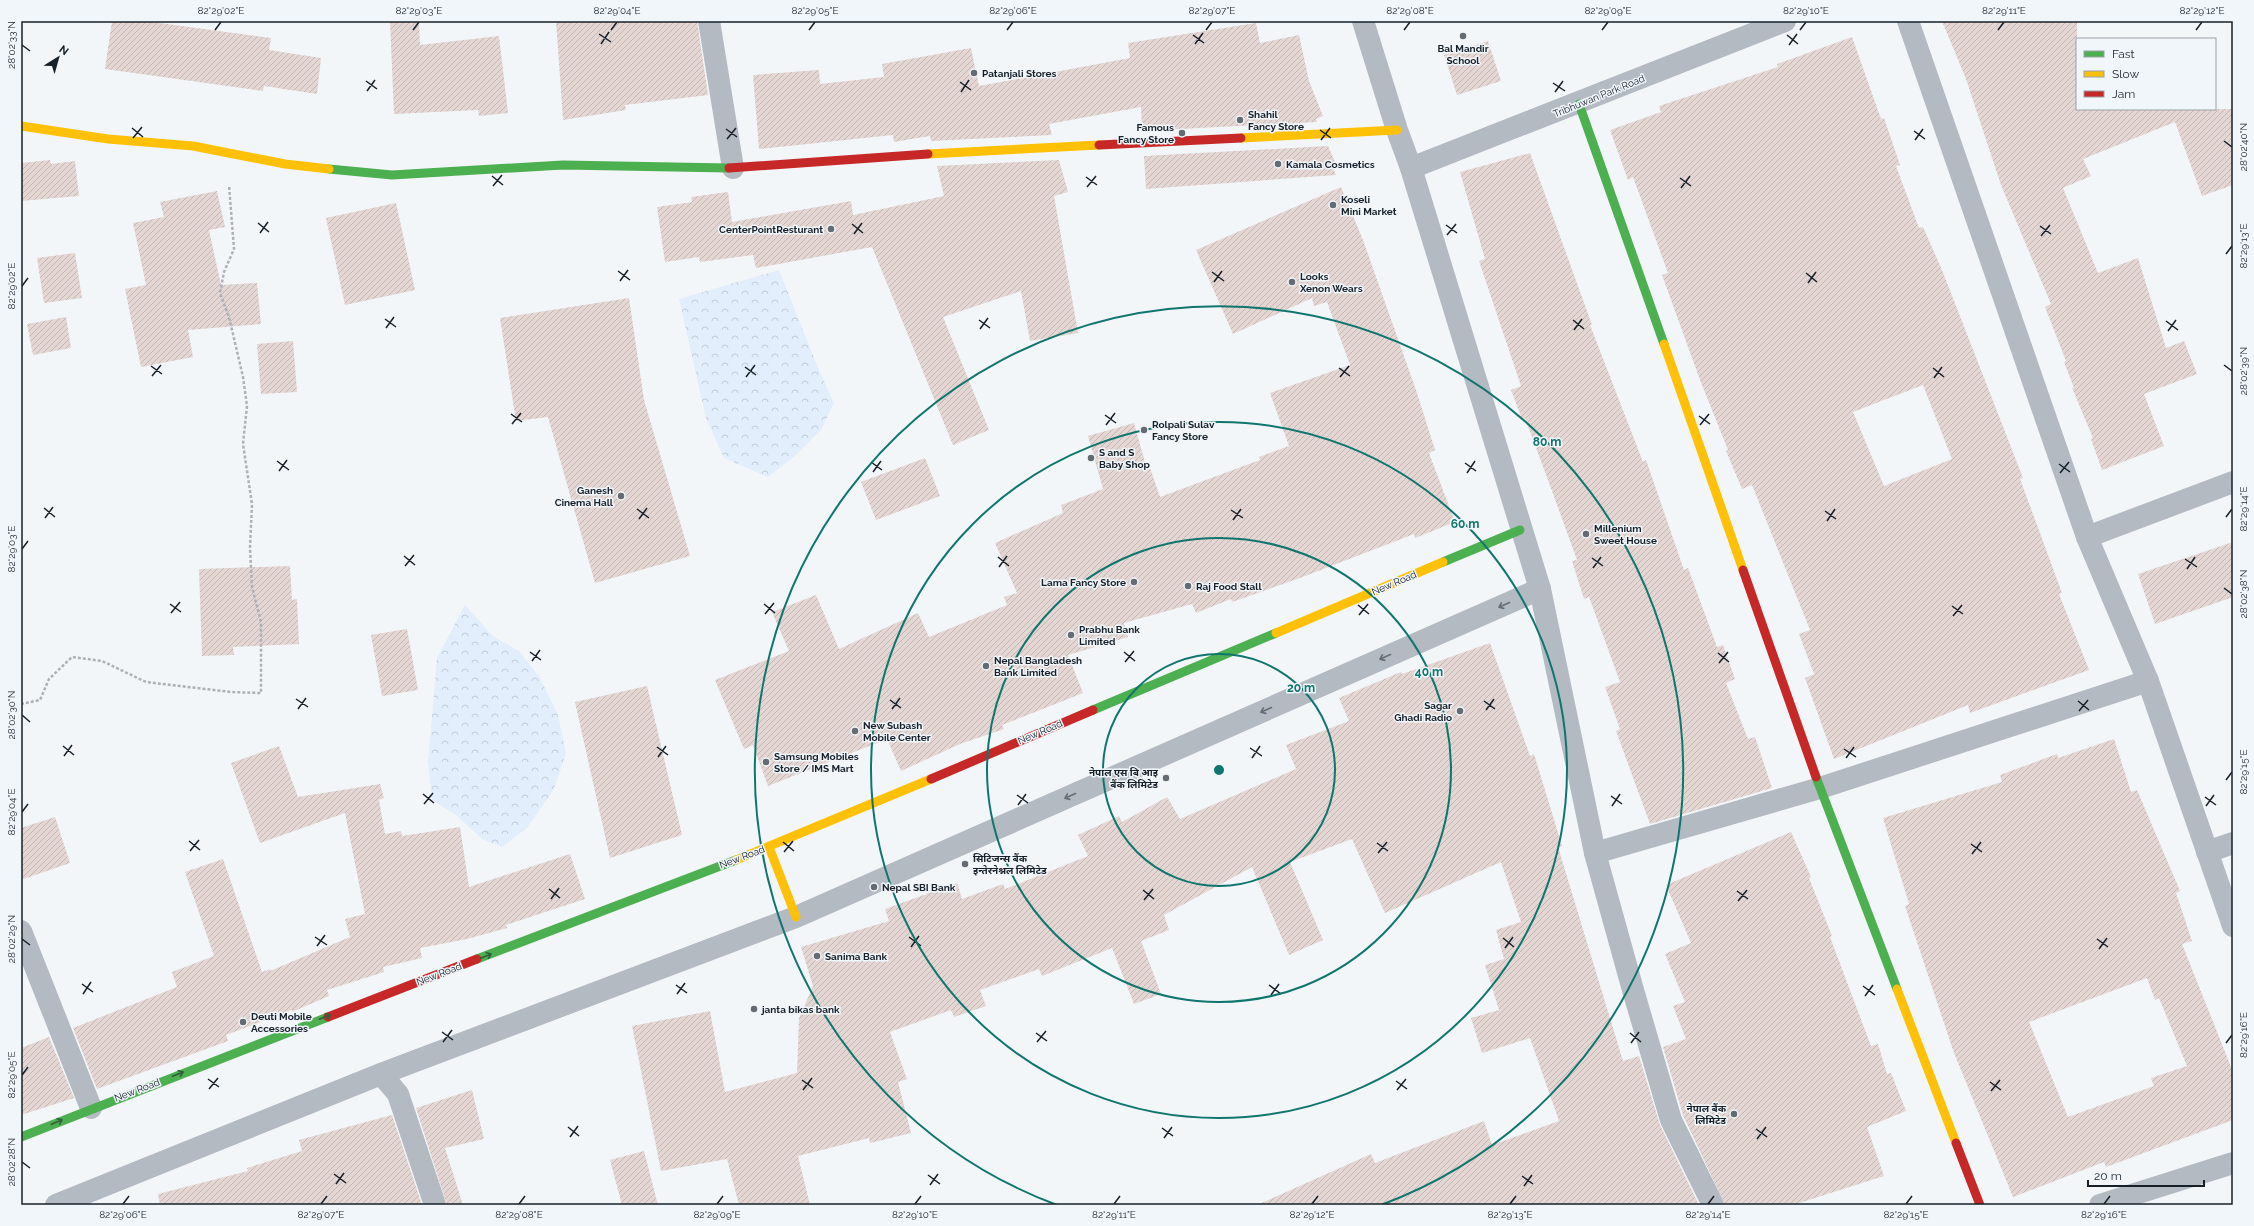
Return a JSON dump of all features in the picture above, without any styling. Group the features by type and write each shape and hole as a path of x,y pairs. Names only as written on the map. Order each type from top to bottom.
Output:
{"street":[{"path":"709,21 733,168"},
{"path":"1363,21 1396,130 1411,168 1520,530 1540,589 1595,853 1671,1120 1713,1205"},
{"name":"Tribhuwan Park Road","path":"1411,168 1579,104 1785,21"},
{"path":"1908,21 2087,537 2148,681 2233,926"},
{"path":"1579,104 1820,788 1980,1205"},
{"path":"21,126 108,139 193,146 284,164 392,175 563,165 733,168 911,155 1396,130"},
{"path":"2087,537 2233,482"},
{"name":"New Road","path":"21,1137 91,1108 769,847 1520,530"},
{"path":"56,1205 381,1074 796,917 1540,589"},
{"path":"1595,853 1820,788 2148,681"},
{"path":"2207,852 2233,843"},
{"path":"769,847 796,917"},
{"path":"21,931 91,1108"},
{"path":"381,1074 398,1094 435,1205"},
{"path":"2100,1205 2233,1163"}],"path":[{"path":"21,704 40,700 49,679 72,656 102,660 146,682 231,692 261,693 261,622 252,587 250,548 252,504 243,444 247,406 244,377 229,317 220,293 224,272 234,249 226,153"}],"green space":[{"path":"779,270 816,363 834,403 821,430 795,456 768,477 724,458 706,418 679,299"},
{"path":"465,605 493,636 519,651 539,676 558,715 566,753 554,789 527,828 502,847 482,839 456,815 432,800 428,763 437,658"}],"building":[{"path":"112,21 145,21 271,38 269,50 321,58 317,94 264,86 263,91 105,69"},
{"path":"390,21 419,21 420,45 499,36 508,113 479,116 478,110 394,114"},
{"path":"556,21 697,21 708,95 625,105 626,110 563,120"},
{"path":"1942,21 2077,21 2076,110 2233,109 2233,185 2202,196 2175,122 2083,159 2091,176 2063,188 2098,273 2138,258 2166,348 2184,341 2197,374 2144,394 2164,446 2102,470 2091,439 2093,438 2072,388 2074,388 2064,362 2066,361 2045,307 2051,304 2001,185 1966,79"},
{"path":"1256,23 1260,43 1299,35 1309,81 1323,116 1316,119 1317,122 1142,131 1141,107 1049,124 1052,135 931,141 930,136 894,142 893,135 759,149 753,75 819,70 820,84 884,77 882,64 971,48 979,86 1130,58 1128,43"},
{"path":"1852,37 1881,119 1884,118 1900,165 1896,166 1919,228 1923,227 1942,270 2023,478 2020,479 2062,593 2059,594 2089,670 1970,713 1968,705 1834,759 1805,678 1814,674 1799,634 1810,630 1752,485 1742,489 1726,451 1728,450 1700,380 1662,275 1668,273 1633,177 1628,180 1610,130 1661,112 1659,106 1778,67 1777,64","holes":["1923,385 1952,459 1884,486 1853,412"]},
{"path":"1488,41 1501,81 1457,95 1444,55"},
{"path":"1328,146 1337,166 1333,168 1336,175 1146,189 1144,156"},
{"path":"1530,153 1592,325 1590,325 1643,462 1646,460 1684,570 1688,568 1717,647 1723,645 1735,679 1726,683 1748,739 1755,737 1772,788 1650,824 1616,731 1620,729 1605,687 1620,682 1589,597 1584,599 1572,561 1577,560 1525,418 1522,419 1511,390 1521,386 1479,261 1485,259 1460,172"},
{"path":"50,160 51,164 75,161 79,196 21,201 21,163"},
{"path":"1059,160 1068,192 1054,196 1078,333 1030,341 1021,291 943,317 989,430 953,445 872,247 756,268 753,255 700,262 699,257 665,262 657,207 692,202 691,197 728,192 732,222 851,201 853,215 944,196 937,166"},
{"path":"1341,187 1363,240 1417,393 1435,450 1429,453 1455,522 1415,538 1414,534 1300,578 1232,602 1231,599 1196,613 1192,604 1124,623 1128,637 1068,655 1083,693 1002,725 1004,729 960,744 901,771 887,739 768,786 753,745 744,749 715,680 789,651 772,612 816,595 839,649 918,613 929,637 1007,605 1004,597 1017,593 995,543 1063,513 1061,505 1103,489 1088,436 1134,423 1146,466 1149,465 1160,497 1260,460 1259,457 1289,446 1270,393 1350,365 1327,302 1314,306 1312,298 1233,334 1196,250"},
{"path":"217,191 225,227 209,230 221,285 257,283 261,324 188,330 193,357 141,367 125,289 146,285 133,223 164,217 160,202"},
{"path":"396,203 415,290 345,305 326,218"},
{"path":"75,253 82,298 44,303 37,258"},
{"path":"629,298 644,400 690,556 595,583 548,417 516,421 500,318"},
{"path":"66,317 71,348 33,355 27,324"},
{"path":"293,341 297,392 261,394 257,344"},
{"path":"925,458 940,496 876,520 861,482"},
{"path":"2233,542 2233,597 2155,624 2138,574"},
{"path":"290,566 292,600 297,599 299,644 233,647 234,655 202,656 199,569"},
{"path":"407,629 418,690 382,696 371,635"},
{"path":"1490,643 1530,756 1534,754 1562,846 1558,847 1623,1061 1639,1056 1660,1125 1699,1205 1257,1205 1371,1154 1375,1163 1484,1121 1492,1145 1559,1121 1530,1038 1482,1053 1471,1018 1499,1010 1485,965 1504,959 1496,930 1521,922 1501,862 1385,913 1352,839 1290,862 1323,940 1289,955 1252,867 1164,915 1169,930 1141,941 1161,994 1134,1004 1112,948 1042,976 1039,969 980,990 986,1006 954,1017 951,1010 890,1032 907,1079 898,1082 911,1133 870,1143 869,1138 798,1156 810,1205 739,1205 727,1159 661,1171 632,1026 710,1011 725,1092 797,1073 799,1018 813,986 801,947 889,921 885,909 957,883 962,899 1003,884 1005,889 1088,856 1078,835 1119,816 1122,822 1167,797 1180,819 1296,769 1286,745 1349,721 1339,698 1401,672 1402,674"},
{"path":"647,686 682,835 610,858 575,702"},
{"path":"2114,739 2131,792 2137,790 2180,891 2176,893 2192,941 2182,944 2233,1072 2233,1120 2106,1167 2104,1162 2013,1197 1954,1053 1905,906 1909,904 1883,818 2002,782 2000,775 2057,754 2058,758","holes":["2147,978 2155,1000 2159,998 2187,1066 2151,1078 2154,1086 2068,1117 2029,1022"]},
{"path":"279,746 298,797 380,784 384,798 379,800 385,834 401,831 402,836 460,827 469,887 570,854 585,899 506,925 507,928 467,939 420,948 422,958 383,967 384,972 327,990 329,996 292,1012 292,1010 226,1035 228,1041 97,1089 73,1028 177,987 172,972 214,956 185,872 223,859 262,972 270,969 270,971 350,937 345,919 365,914 345,813 260,843 231,763"},
{"path":"55,817 70,863 21,880 21,828"},
{"path":"1791,832 1811,877 1809,878 1832,936 1830,937 1871,1046 1878,1044 1887,1074 1891,1073 1906,1111 1867,1127 1884,1176 1793,1205 1725,1205 1683,1115 1663,1047 1686,1039 1673,1006 1685,1002 1665,954 1691,943 1666,885"},
{"path":"49,1037 74,1098 21,1115 21,1048"},
{"path":"472,1090 484,1139 445,1148 463,1205 447,1205 416,1108"},
{"path":"392,1115 422,1205 160,1205 158,1194 248,1171 247,1168 302,1151 299,1140"},
{"path":"644,1151 658,1205 622,1205 610,1160"}],"traffic: fast":[{"path":"1579,104 1664,344"},
{"path":"329,169 392,175 563,165 729,168"},
{"path":"1443,562 1520,530"},
{"path":"1093,710 1276,633"},
{"path":"1816,777 1897,989"},
{"path":"477,959 736,860"},
{"path":"21,1137 328,1017"}],"traffic: slow":[{"path":"21,126 108,139 193,146 285,164 329,169"},
{"path":"1241,138 1397,130"},
{"path":"928,154 1099,145"},
{"path":"1664,344 1743,570"},
{"path":"1276,633 1443,562"},
{"path":"736,860 931,779"},
{"path":"769,847 796,917"},
{"path":"1897,989 1956,1143"}],"traffic: jam":[{"path":"1099,145 1241,138"},
{"path":"729,168 928,154"},
{"path":"1743,570 1816,777"},
{"path":"931,779 1093,710"},
{"path":"328,1017 477,959"},
{"path":"1956,1143 1980,1205"}],"place":[{"name":"Bal Mandir School","path":"1463,36"},
{"name":"Patanjali Stores","path":"974,73"},
{"name":"Shahil Fancy Store","path":"1240,120"},
{"name":"Famous Fancy Store","path":"1182,133"},
{"name":"Kamala Cosmetics","path":"1278,164"},
{"name":"Koseli Mini Market","path":"1333,205"},
{"name":"CenterPointResturant","path":"831,229"},
{"name":"Looks Xenon Wears","path":"1292,282"},
{"name":"Rolpali Sulav Fancy Store","path":"1144,430"},
{"name":"S and S Baby Shop","path":"1091,458"},
{"name":"Ganesh Cinema Hall","path":"621,496"},
{"name":"Millenium Sweet House","path":"1586,534"},
{"name":"Lama Fancy Store","path":"1134,582"},
{"name":"Raj Food Stall","path":"1188,586"},
{"name":"Prabhu Bank Limited","path":"1071,635"},
{"name":"Nepal Bangladesh Bank Limited","path":"986,666"},
{"name":"Sagar Ghadi Radio","path":"1460,711"},
{"name":"New Subash Mobile Center","path":"855,731"},
{"name":"Samsung Mobiles Store / IMS Mart","path":"766,762"},
{"name":"नेपाल एस बि आइ बैंक लिमिटेड","path":"1166,778"},
{"name":"सिटिजन्स बैंक इन्तेरनेश्नल लिमिटेड","path":"965,864"},
{"name":"Nepal SBI Bank","path":"874,887"},
{"name":"Sanima Bank","path":"817,956"},
{"name":"janta bikas bank","path":"754,1009"},
{"name":"Deuti Mobile Accessories","path":"243,1022"},
{"name":"नेपाल बैंक लिमिटेड","path":"1734,1114"}]}
